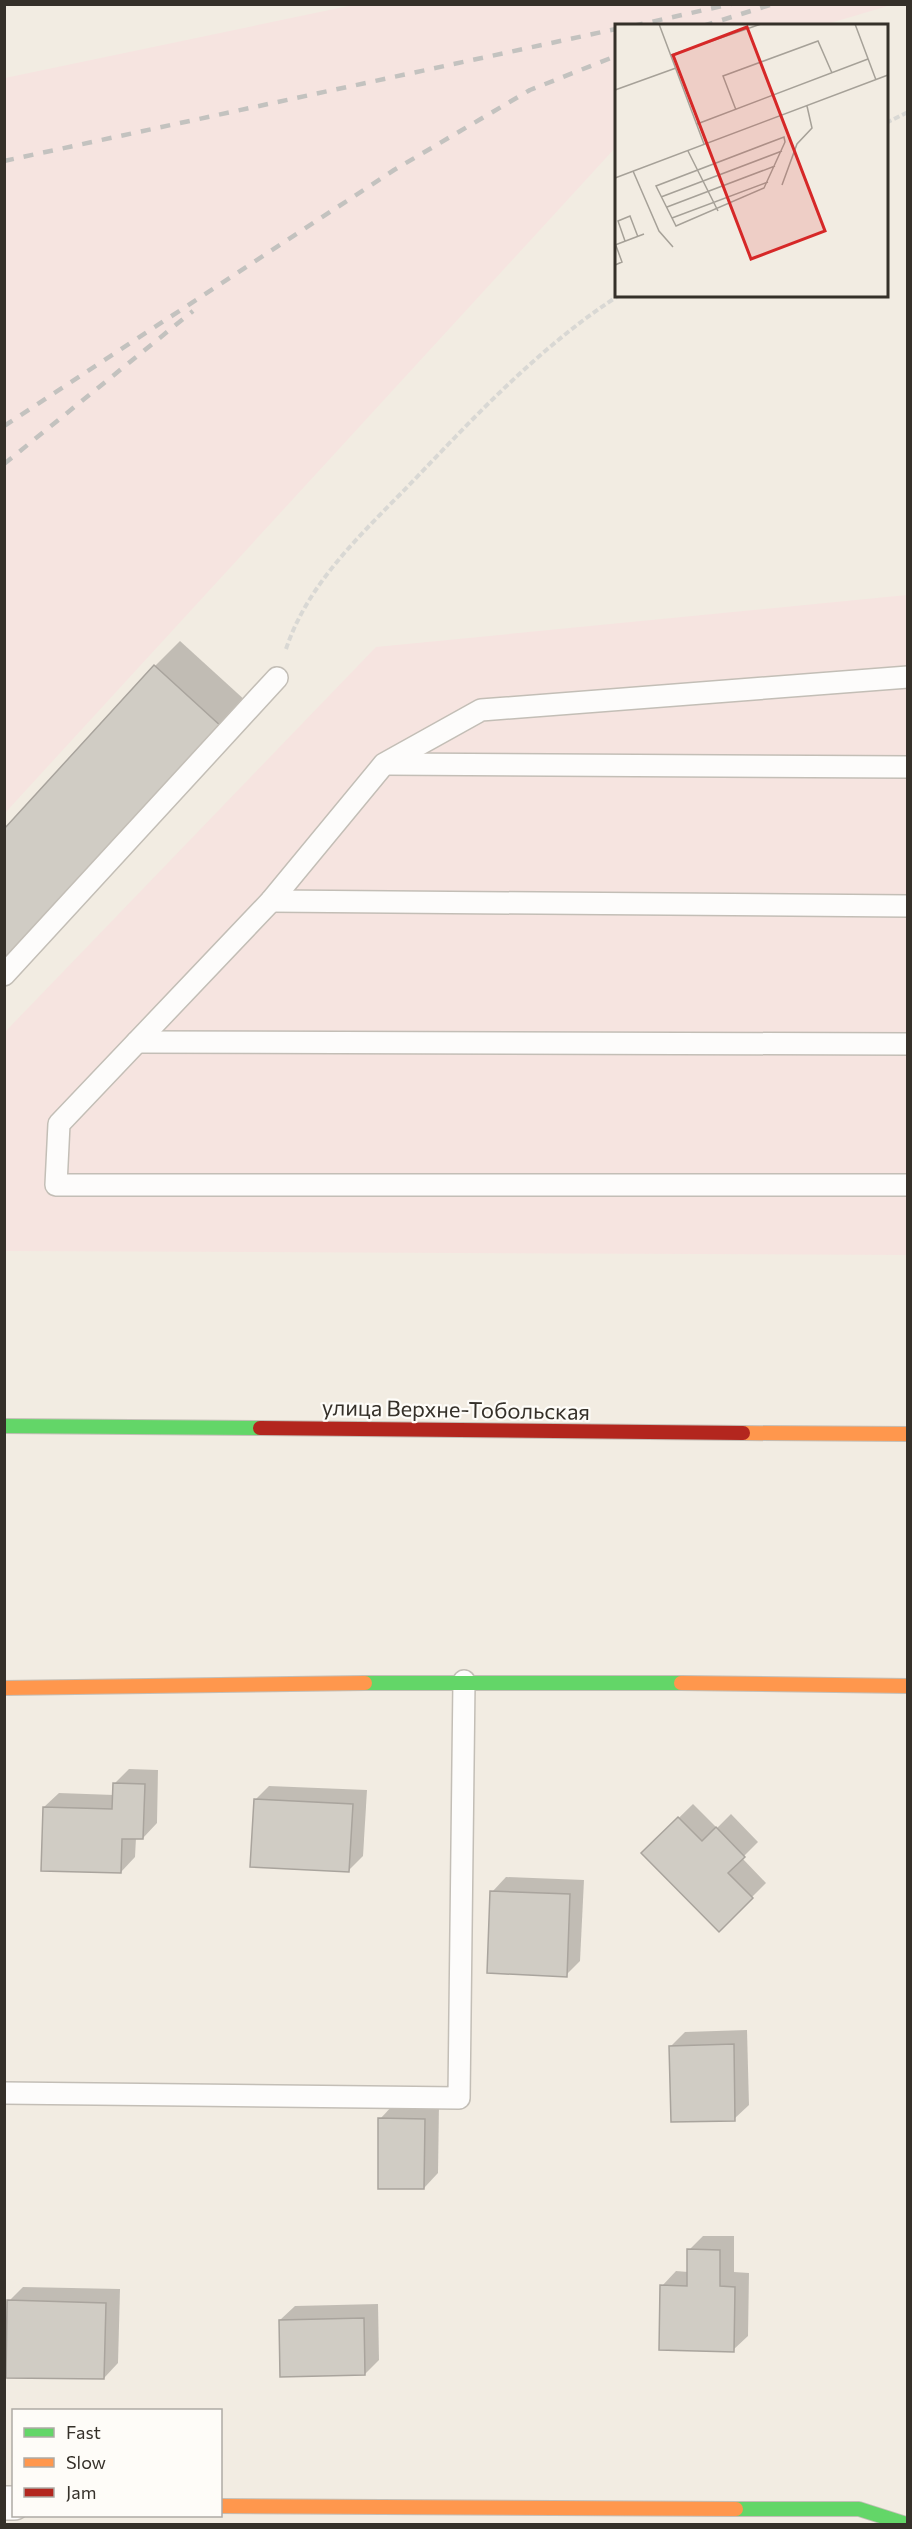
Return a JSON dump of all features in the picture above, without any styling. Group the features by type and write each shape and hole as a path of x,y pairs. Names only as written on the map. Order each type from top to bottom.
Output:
{"street":[{"name":"улица Верхне-Тобольская","path":"4,1426 908,1434"},
{"path":"4,1688 464,1681 908,1686"},
{"path":"222,2506 536,2510 859,2509 906,2524"}],"lane":[{"path":"908,677 481,710 384,764 271,901 58,1124 56,1185 908,1185"},
{"path":"4,975 277,678"},
{"path":"384,764 908,767"},
{"path":"271,901 908,906"},
{"path":"136,1042 908,1044"},
{"path":"4,2093 459,2098 464,1681"}],"path":[{"path":"888,122 908,112"},
{"path":"277,678 293,628 330,567 495,395 588,315 616,297"}],"shaded area":[{"path":"358,4 891,5 827,24 615,24 615,148 5,813 5,78"},
{"path":"907,595 907,1255 5,1251 4,1033 376,647"}],"building":[{"path":"154,665 223,728 4,969 4,829"},
{"path":"113,1783 145,1784 143,1839 122,1839 121,1873 41,1871 43,1807 112,1809"},
{"path":"254,1799 353,1804 349,1872 250,1867"},
{"path":"678,1817 702,1841 716,1827 745,1857 728,1873 753,1898 719,1932 641,1853"},
{"path":"490,1891 570,1894 567,1977 487,1973"},
{"path":"734,2044 735,2121 671,2122 669,2046"},
{"path":"378,2118 425,2119 424,2189 378,2189"},
{"path":"687,2249 720,2250 720,2286 735,2287 734,2352 659,2350 660,2285 687,2286"},
{"path":"7,2300 106,2303 104,2379 6,2378"},
{"path":"364,2318 365,2375 280,2377 279,2320"}],"railway":[{"path":"642,24 731,4"},
{"path":"709,24 773,4"},
{"path":"4,161 615,29"},
{"path":"4,426 394,170 530,90 615,56"},
{"path":"4,464 193,311"}],"traffic: fast":[{"path":"4,1426 260,1428"},
{"path":"365,1683 681,1683"},
{"path":"736,2509 859,2509 906,2524"}],"traffic: slow":[{"path":"743,1433 908,1434"},
{"path":"4,1688 365,1683"},
{"path":"681,1683 908,1686"},
{"path":"222,2506 736,2509"}],"traffic: jam":[{"path":"260,1428 743,1433"}]}
